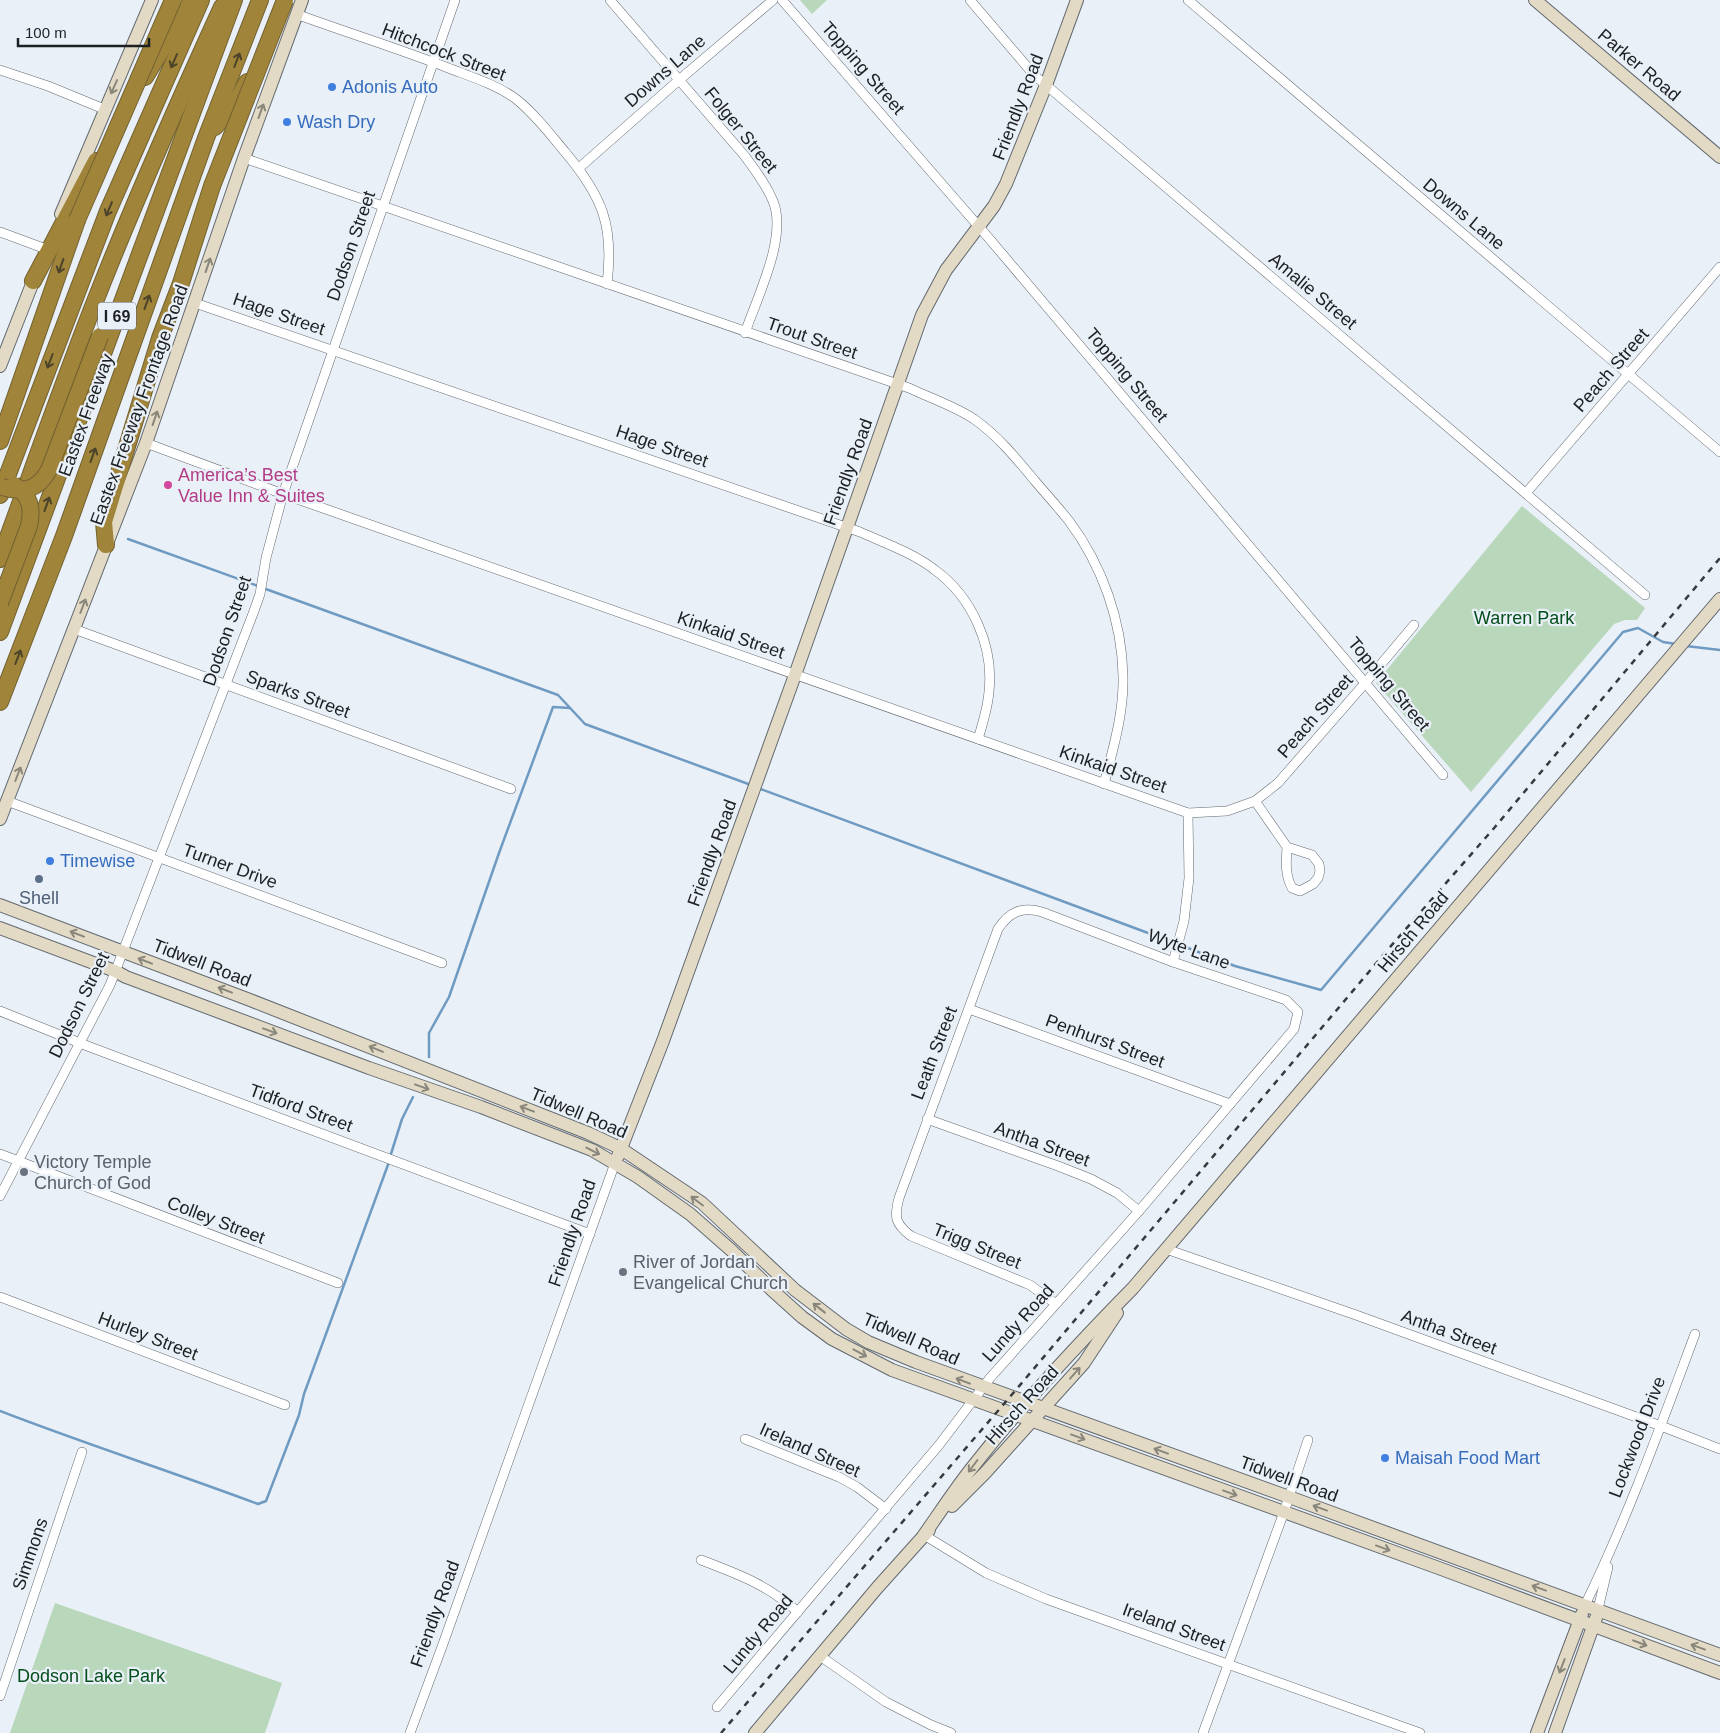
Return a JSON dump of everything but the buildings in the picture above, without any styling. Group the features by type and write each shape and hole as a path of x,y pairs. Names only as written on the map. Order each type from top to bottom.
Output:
{"highway":[{"path":"0,442 77,220 174,0"},
{"path":"34,281 100,153 192,0"},
{"name":"I 69","path":"2,486 108,211 201,0"},
{"path":"2,486 24,483 35,478 49,455 234,0"},
{"name":"I 69","path":"0,632 234,0"},
{"name":"Eastex Freeway","path":"0,702 64,536 206,138 260,0"},
{"path":"106,545 104,522 160,338 181,283 212,186 285,0"},
{"path":"2,486 13,490 31,488 40,484 49,470 130,238 222,6"},
{"name":"Eastex Freeway","path":"0,559 97,297 170,120 222,6"},
{"path":"206,138 237,101 295,7"},
{"path":"0,588 20,533 24,514 24,507 20,501 14,494 2,486"},
{"path":"0,603 32,514 28,500 22,490"}],"main road":[{"path":"0,366 104,109 152,0"},
{"name":"Eastex Freeway Frontage Road","path":"0,819 146,443 295,7 302,0"},
{"name":"Friendly Road","path":"615,1163 663,1041 922,315 946,270 994,206 1006,184 1046,85 1077,0"},
{"name":"Parker Road","path":"1535,0 1720,157"},
{"name":"Hirsch Road","path":"924,1535 974,1465 1026,1402 1133,1288 1720,599"},
{"name":"Tidwell Road","path":"0,905 250,1000 588,1133 620,1148 702,1203 772,1290 802,1317 836,1341 892,1370 1436,1567 1720,1673"},
{"name":"Tidwell Road","path":"0,928 115,971 242,1022 481,1107 592,1150 638,1176 736,1245 846,1329 868,1342 983,1388 1442,1552 1720,1655"},
{"path":"242,1022 250,1000"},
{"path":"481,1107 486,1094"},
{"name":"Hirsch Road","path":"755,1733 924,1535 985,1473 1084,1363 1133,1288"},
{"path":"836,1341 846,1329"},
{"path":"1180,1475 1185,1460"},
{"path":"1436,1567 1442,1552"},
{"name":"Lockwood Drive","path":"1537,1733 1585,1604"},
{"name":"Lockwood Drive","path":"1556,1733 1598,1609"}],"street":[{"name":"Dodson Street","path":"0,1196 110,985 257,604 266,558 283,494 382,205 455,0"},
{"name":"Folger Street","path":"610,0 744,155 761,178 773,202 777,228 774,252 745,333"},
{"name":"Downs Lane","path":"579,168 773,0"},
{"name":"Topping Street","path":"782,0 979,226 1443,774"},
{"name":"Amalie Street","path":"970,0 1046,85 1646,595"},
{"name":"Downs Lane","path":"1188,0 1720,452"},
{"name":"Hitchcock Street","path":"295,7 484,82 515,99 535,118 579,168 598,199 608,232 610,262 607,284"},
{"path":"0,70 48,86 104,109"},
{"name":"Trout Street","path":"244,158 898,385 973,418 1004,444 1069,522 1097,568 1114,613 1119,633 1123,677 1119,720 1104,784"},
{"path":"0,232 46,249"},
{"name":"Peach Street","path":"1526,493 1720,267"},
{"name":"Hage Street","path":"195,302 847,527 922,561 936,570 964,599 982,635 990,673 986,711 978,739"},
{"name":"Kinkaid Street","path":"146,443 283,494 1188,813 1227,811 1255,801"},
{"name":"Peach Street","path":"1255,801 1278,783 1291,769 1414,625"},
{"name":"Sparks Street","path":"74,629 510,790"},
{"name":"Turner Drive","path":"7,801 442,962"},
{"path":"1255,801 1287,847 1312,856 1317,860 1320,867 1320,875 1316,881 1300,891 1292,888 1287,878 1287,847"},
{"path":"1174,962 1181,933 1189,878 1188,813"},
{"name":"Leath Street","path":"911,1236 900,1228 897,1219 896,1209 899,1198 998,929 1012,913 1026,909 1044,912"},
{"name":"Wyte Lane","path":"1044,912 1174,962 1286,1000 1298,1012 1294,1029 1290,1034"},
{"name":"Penhurst Street","path":"969,1009 1230,1104"},
{"name":"Tidford Street","path":"0,1011 590,1234"},
{"name":"Lundy Road","path":"717,1708 886,1509 983,1388 1139,1211 1290,1034"},
{"name":"Antha Street","path":"927,1119 1091,1179 1117,1193 1139,1211"},
{"name":"Colley Street","path":"0,1154 338,1283"},
{"name":"Friendly Road","path":"410,1733 615,1163"},
{"name":"Trigg Street","path":"911,1236 921,1242 1024,1282 1056,1304"},
{"name":"Antha Street","path":"1166,1249 1661,1426 1720,1450"},
{"name":"Hurley Street","path":"0,1297 285,1405"},
{"name":"Lockwood Drive","path":"1585,1604 1611,1552 1695,1334"},
{"name":"Ireland Street","path":"745,1439 839,1477 886,1509"},
{"path":"1203,1733 1284,1512 1308,1440"},
{"name":"Simmons","path":"0,1696 82,1452"},
{"name":"Ireland Street","path":"924,1535 986,1573 1038,1595 1420,1733"},
{"name":"Lockwood Drive","path":"1598,1609 1611,1552"},
{"path":"701,1560 753,1580 774,1593 798,1612"},
{"path":"820,1656 906,1714 951,1733"}],"green space":[{"path":"800,0 827,0 812,14"},
{"name":"Warren Park","path":"1522,506 1645,608 1637,620 1625,620 1614,624 1471,792 1376,683"},
{"name":"Dodson Lake Park","path":"55,1603 282,1683 265,1733 10,1733"}],"waterway":[{"path":"128,539 258,586"},
{"path":"263,588 558,695 585,724 751,785"},
{"path":"1180,945 1235,966 1321,990 1623,632 1638,628 1663,642 1676,644"},
{"path":"1686,646 1720,650"},
{"path":"429,1057 429,1033 449,997 499,853 553,707 570,708"},
{"path":"758,788 1175,943"},
{"path":"390,1157 402,1119 413,1097"},
{"path":"0,1411 258,1504 266,1501 299,1415 304,1394 389,1162"}],"railway":[{"path":"721,1733 1015,1391 1384,954 1495,827 1720,558"}],"place":[{"name":"Adonis Auto","path":"332,87"},
{"name":"Wash Dry","path":"287,122"},
{"name":"America’s Best Value Inn & Suites","path":"168,485"},
{"name":"Timewise","path":"50,861"},
{"name":"Shell","path":"39,879"},
{"name":"Victory Temple Church of God","path":"24,1172"},
{"name":"River of Jordan Evangelical Church","path":"623,1272"},
{"name":"Maisah Food Mart","path":"1385,1458"}]}
